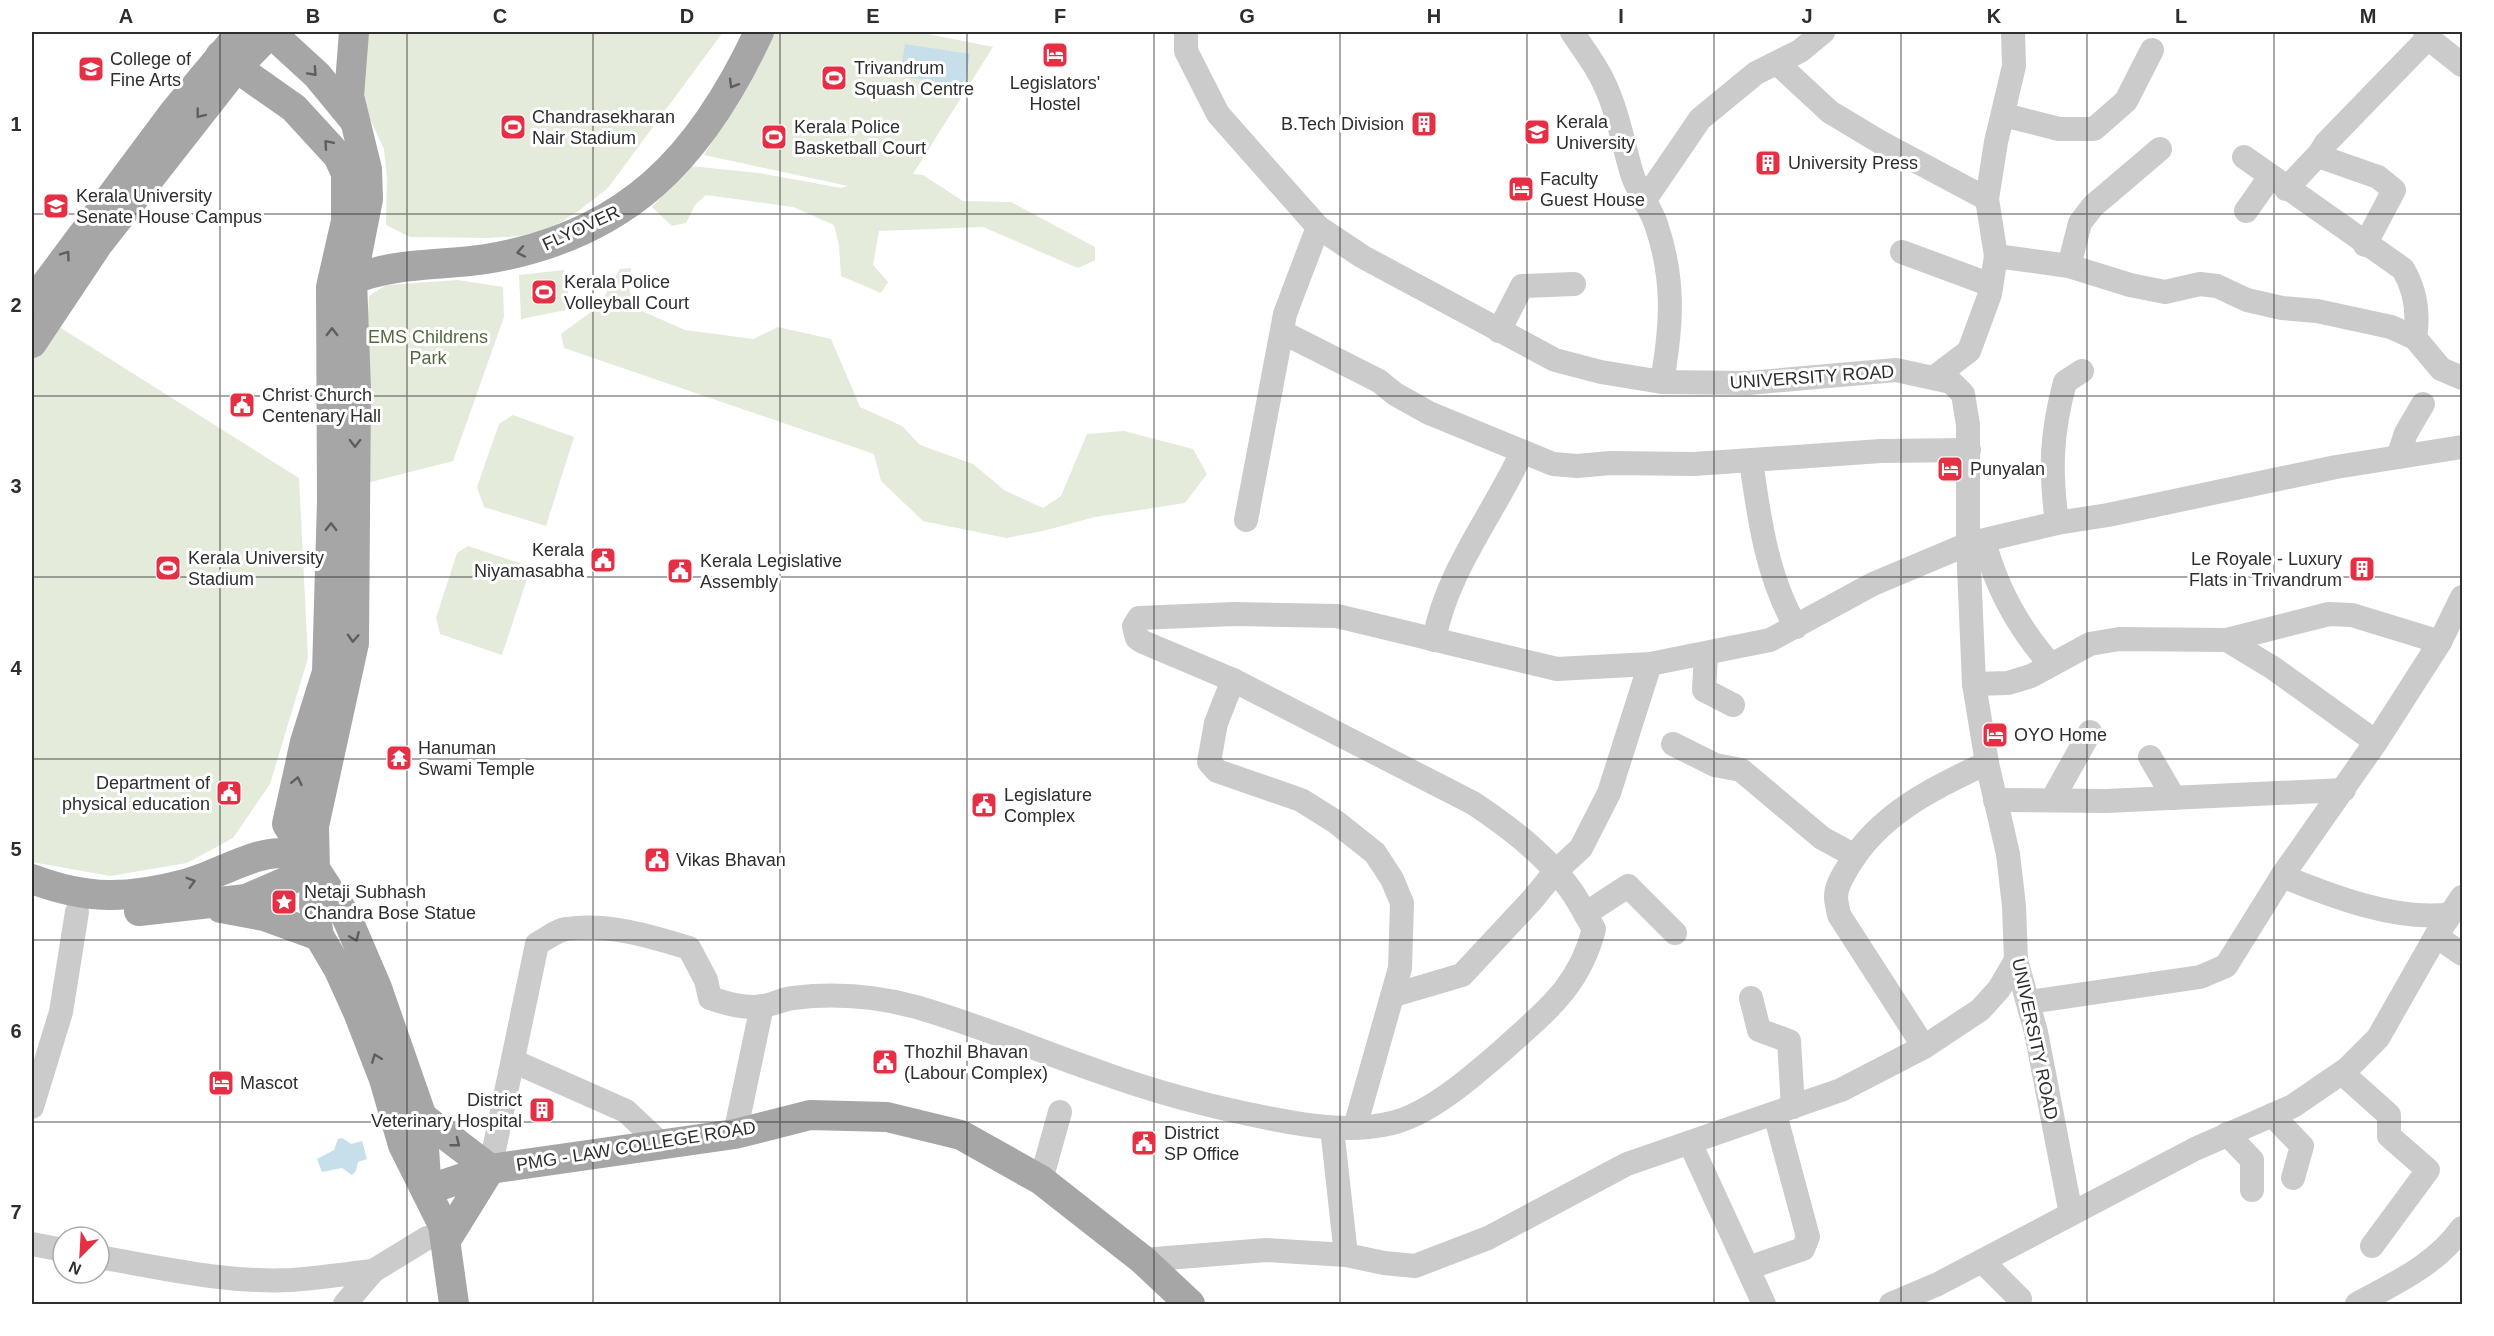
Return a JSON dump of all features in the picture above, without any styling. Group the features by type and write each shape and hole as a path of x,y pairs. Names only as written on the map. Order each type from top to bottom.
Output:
{"main road":[{"path":"32,343 98,244 228,62 241,32"},
{"path":"32,303 120,182 228,62 271,32 317,75 354,120"},
{"path":"354,32 349,96 367,169 368,199 352,280 357,389 354,644 314,826 314,906 319,936 339,970 358,1012 384,1079 403,1145 443,1225 440,1238 439,1305"},
{"name":"FLYOVER","path":"352,280 385,268 475,260 538,249 574,235 631,204 684,155 703,131 739,74 759,32"},
{"path":"32,879 64,891 106,897 185,884 225,871 256,855 287,824 305,742 327,672 332,512 332,287 346,221 346,173 338,156 294,108 228,62"},
{"path":"287,824 347,918 377,988 422,1117 427,1190"},
{"path":"256,855 285,854 315,869"},
{"path":"32,900 103,918 152,908 207,905 246,899 315,869"},
{"path":"207,905 264,916 319,936"},
{"name":"PMG - LAW COLLEGE ROAD","path":"427,1190 490,1169 735,1134 810,1115 887,1117 961,1135 1041,1180 1143,1260 1191,1305"},
{"path":"422,1117 490,1169 440,1238 454,1305"}],"street":[{"name":"UNIVERSITY ROAD","path":"1186,32 1186,51 1218,114 1318,227 1363,257 1555,360 1601,372 1662,382 1748,383 1896,370 1936,376 1951,382 1963,394 1968,425 1976,542 1974,684 1987,764 2008,854 2014,906 2016,960 2029,1002 2071,1215"},
{"path":"1572,32 1604,81 1619,122 1633,176 1655,221 1666,258 1672,294 1670,336 1662,382"},
{"path":"1644,201 1700,119 1756,73 1800,51 1823,32"},
{"path":"1963,394 1969,351 1991,285 1996,256 1987,199 1996,142 2014,66 2013,32"},
{"path":"2246,211 2278,183 2318,156 2326,142 2427,35 2463,65"},
{"path":"2004,115 2059,129 2094,129 2126,101 2152,50"},
{"path":"1777,63 1830,112 1880,142 1987,199"},
{"path":"2069,266 2080,224 2093,206 2160,149"},
{"path":"2318,156 2378,177 2394,190 2365,245"},
{"path":"2244,157 2365,245 2403,269 2413,285 2418,324 2415,338"},
{"path":"1246,520 1285,314 1318,227"},
{"path":"1902,252 1991,285"},
{"path":"1996,256 2069,266 2130,285 2165,292 2200,284 2217,286 2247,300 2282,308 2317,311 2391,327 2415,338 2441,369 2463,378"},
{"path":"1499,331 1522,286 1574,284"},
{"path":"1281,332 1379,381 1395,394 1429,413 1553,464 1577,466 1751,461 1881,451 1969,450"},
{"path":"1936,376 1969,351"},
{"path":"2057,523 2051,477 2051,452 2065,382 2082,371"},
{"path":"2398,457 2406,433 2423,404"},
{"path":"490,1169 537,944 564,929 602,929 645,934 689,948 706,980 710,998 734,1006 762,1006 791,998 856,995 915,1007 989,1031 1101,1073 1217,1108 1344,1128 1391,1124 1422,1113 1495,1057 1543,1014 1575,979 1587,956 1594,929 1570,888 1503,822 1473,802 1233,680 1137,639 1134,626 1139,618 1234,614 1336,616 1557,669 1650,664 1770,640 1873,584 1976,542 2057,523 2398,457 2463,447"},
{"path":"1434,639 1439,613 1456,574 1522,452"},
{"path":"1751,461 1761,531 1782,603 1796,627"},
{"path":"1976,542 1989,561 2014,618 2028,639 2051,665"},
{"path":"2029,1002 2200,977 2226,966 2282,876 2376,742 2440,642 2463,597"},
{"path":"1974,684 2008,683 2031,676 2090,644 2119,639 2227,640 2329,614 2352,615 2440,642"},
{"path":"2227,640 2273,669 2376,742"},
{"path":"1706,654 1704,690 1733,705"},
{"path":"1394,995 1462,975 1555,872 1581,848 1599,817 1609,793 1650,664"},
{"path":"1233,680 1216,723 1209,762 1217,771 1301,800 1336,822 1375,853 1392,879 1401,903 1400,968 1394,995 1344,1128 1346,1255"},
{"path":"2052,800 2090,732"},
{"path":"1673,744 1715,765 1741,770 1822,838 1855,856"},
{"path":"2150,757 2174,798"},
{"path":"1924,1047 1839,915 1836,897 1839,883 1855,856 1908,804 1948,781 1987,764"},
{"path":"1995,800 2174,798 2344,790"},
{"path":"2282,876 2314,888 2396,912 2419,916 2457,906"},
{"path":"1585,914 1628,886 1675,933"},
{"path":"1891,1305 1982,1261 2147,1173 2293,1106 2342,1073 2378,1038 2436,936 2457,906"},
{"path":"32,1107 61,1012 77,912"},
{"path":"2436,936 2463,954"},
{"path":"1143,1260 1266,1250 1346,1255 1384,1263 1415,1266 1488,1238 1627,1164 1841,1090 1924,1047 1980,1010 1999,989 2016,960"},
{"path":"1748,1268 1803,1249 1808,1237 1784,1110 1789,1041 1759,1030 1751,998"},
{"path":"735,1134 762,1006"},
{"path":"513,1061 626,1111 661,1144"},
{"path":"2342,1073 2389,1115 2389,1136 2428,1170 2372,1246"},
{"path":"1041,1180 1060,1112"},
{"path":"2272,1115 2302,1146 2293,1178"},
{"path":"2228,1134 2252,1160 2252,1190"},
{"path":"1690,1143 1764,1305"},
{"path":"2356,1305 2416,1272 2451,1243 2463,1228"},
{"path":"111,1259 206,1276 291,1280 373,1271 440,1238"},
{"path":"32,1244 51,1248"},
{"path":"1982,1261 2020,1299"},
{"path":"345,1305 373,1271"}],"green space":[{"name":"Chandrasekharan Nair Stadium","path":"364,32 723,32 608,188 577,212 549,229 519,236 488,238 410,237 386,225 387,179 384,149 363,104"},
{"path":"774,32 918,32 993,47 913,174 923,175 963,201 1011,202 1095,247 1095,260 1078,268 983,227 879,231 873,265 888,282 881,293 841,276 839,245 834,225 793,207 706,195 695,205 686,223 672,226 652,207 690,166 759,173 841,188 848,186 704,155 765,54"},
{"path":"631,268 628,285 635,308 685,330 753,339 778,327 831,339 860,407 902,426 920,445 973,464 1004,490 1043,508 1061,496 1087,434 1124,431 1193,449 1207,474 1185,503 1095,517 1006,538 923,521 881,481 874,454 564,348 561,334 599,306 620,269"},
{"name":"Kerala Police Volleyball Court","path":"564,270 571,309 521,319 519,275"},
{"name":"EMS Childrens Park","path":"458,280 503,287 504,317 453,461 359,485 369,296 386,285"},
{"name":"Kerala University Stadium","path":"53,323 299,478 308,658 270,784 233,838 187,863 110,876 32,862 32,358"},
{"path":"513,415 574,437 546,526 484,507 477,487 499,424"},
{"path":"468,546 531,567 502,655 440,634 436,618 457,553"}],"water":[{"path":"905,44 970,54 965,86 900,76"},
{"path":"342,1138 351,1144 362,1141 367,1159 358,1162 356,1171 352,1175 342,1168 322,1172 317,1159 334,1150 338,1139"}],"place":[{"name":"Legislators' Hostel","path":"1055,55"},
{"name":"College of Fine Arts","path":"91,69"},
{"name":"Trivandrum Squash Centre","path":"834,78"},
{"name":"B.Tech Division","path":"1424,124"},
{"name":"Chandrasekharan Nair Stadium","path":"513,127"},
{"name":"Kerala University","path":"1537,132"},
{"name":"Kerala Police Basketball Court","path":"774,137"},
{"name":"University Press","path":"1768,163"},
{"name":"Faculty Guest House","path":"1521,189"},
{"name":"Kerala University Senate House Campus","path":"56,206"},
{"name":"Kerala Police Volleyball Court","path":"544,292"},
{"name":"Christ Church Centenary Hall","path":"242,405"},
{"name":"Punyalan","path":"1950,469"},
{"name":"Kerala Niyamasabha","path":"603,560"},
{"name":"Kerala University Stadium","path":"168,568"},
{"name":"Le Royale - Luxury Flats in Trivandrum","path":"2362,569"},
{"name":"Kerala Legislative Assembly","path":"680,571"},
{"name":"OYO Home","path":"1995,735"},
{"name":"Hanuman Swami Temple","path":"399,758"},
{"name":"Department of physical education","path":"229,793"},
{"name":"Legislature Complex","path":"984,805"},
{"name":"Vikas Bhavan","path":"657,860"},
{"name":"Netaji Subhash Chandra Bose Statue","path":"284,902"},
{"name":"Thozhil Bhavan (Labour Complex)","path":"885,1062"},
{"name":"Mascot","path":"221,1083"},
{"name":"District Veterinary Hospital","path":"542,1110"},
{"name":"District SP Office","path":"1144,1143"}]}
